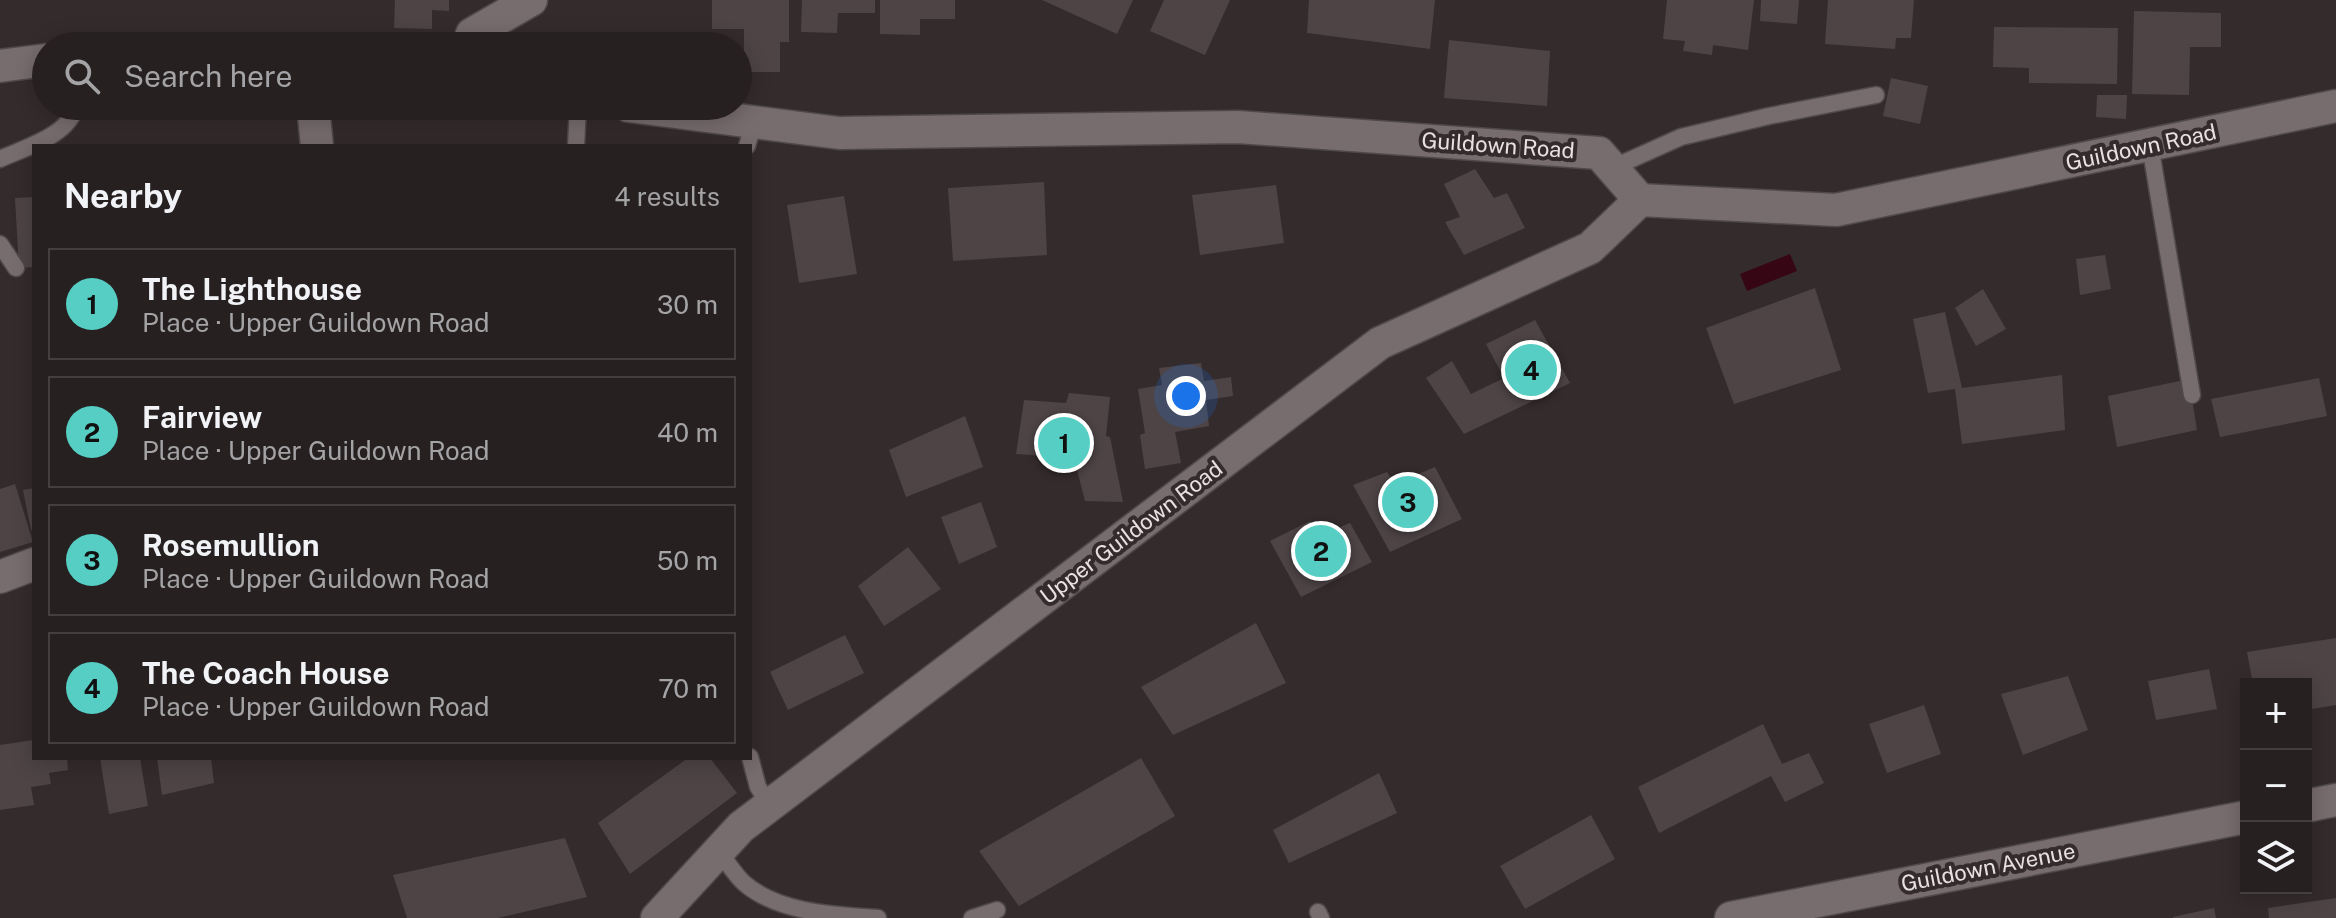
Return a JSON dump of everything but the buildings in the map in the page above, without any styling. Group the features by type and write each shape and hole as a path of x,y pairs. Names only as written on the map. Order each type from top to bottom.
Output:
{"street":[{"path":"475,32 531,0"},
{"path":"0,66 32,62"},
{"name":"Guildown Road","path":"690,120 750,134 1238,127 1599,153 1640,200 1836,210 2336,106"},
{"path":"314,120 317,144"},
{"name":"Upper Guildown Road","path":"657,918 741,827 1380,343 1590,248 1640,200"},
{"path":"0,577 32,565"},
{"path":"2312,805 2336,800"},
{"name":"Guildown Avenue","path":"1731,918 2240,818"}],"lane":[{"path":"1612,168 1681,137 1876,95"},
{"path":"0,159 60,130 70,120"},
{"path":"576,144 577,120"},
{"path":"2150,145 2192,395"},
{"path":"0,244 16,268"},
{"path":"751,760 758,787 770,806"},
{"path":"720,853 743,882 766,898 788,906 878,918"},
{"path":"972,918 997,910"}],"shaded area":[{"path":"1790,254 1797,271 1747,291 1740,274"}],"place":[{"name":"The Coach House","path":"1531,370"},
{"name":"The Lighthouse","path":"1064,443"},
{"name":"Rosemullion","path":"1408,502"},
{"name":"Fairview","path":"1321,551"}]}
